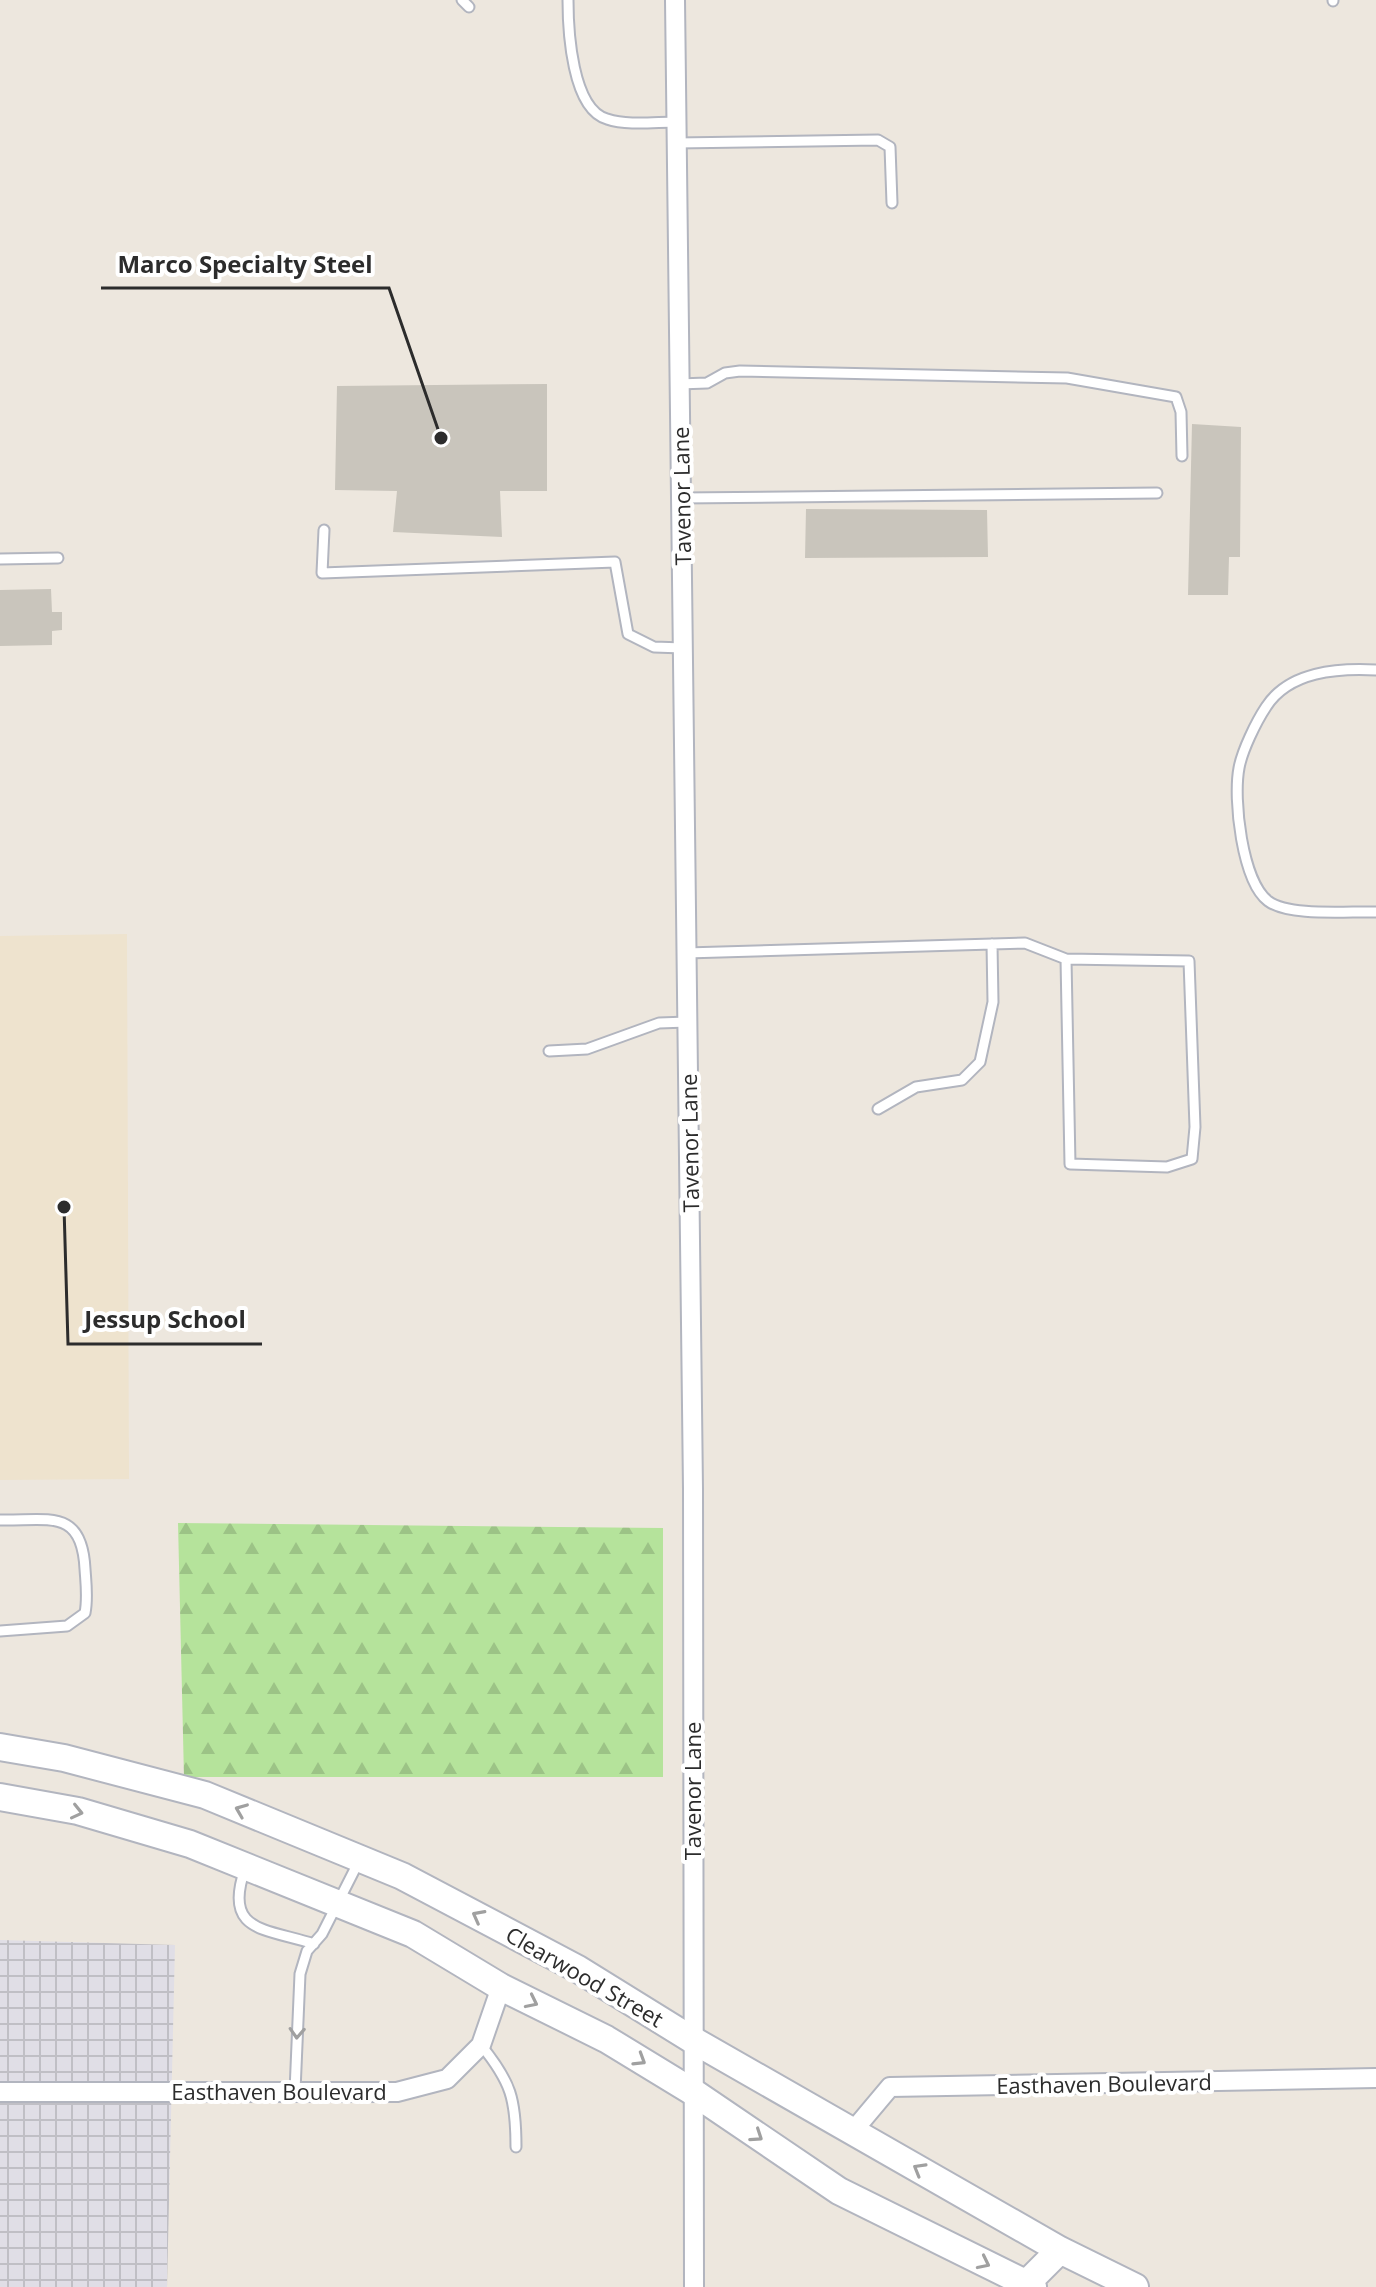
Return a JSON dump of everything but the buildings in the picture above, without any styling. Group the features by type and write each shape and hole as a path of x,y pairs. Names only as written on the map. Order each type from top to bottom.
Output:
{"main road":[{"name":"Clearwood Street","path":"0,1747 64,1758 205,1795 402,1876 578,1969 691,2039 1060,2250 1135,2287"},
{"name":"Clearwood Street","path":"0,1797 78,1811 190,1844 413,1934 501,1987 606,2039 693,2092 839,2191 1028,2286"},
{"path":"1028,2286 1060,2250"},
{"path":"1053,2287 1060,2250"}],"street":[{"name":"Tavenor Lane","path":"675,0 693,1489 691,2039 694,2287"},
{"name":"Easthaven Boulevard","path":"0,2092 397,2092 447,2079 481,2045 501,1987"},
{"name":"Easthaven Boulevard","path":"853,2131 890,2087 1376,2078"}],"lane":[{"path":"568,0 578,80 592,111 605,119 619,121 676,122"},
{"path":"676,143 878,140 890,147 892,203"},
{"path":"679,384 707,383 725,373 740,371 1067,378 1107,383 1176,397 1181,412 1182,456"},
{"path":"681,498 1157,493"},
{"path":"324,530 322,573 615,562 628,634 654,647 683,648"},
{"path":"0,559 58,558"},
{"path":"1376,670 1345,668 1307,676 1285,691 1266,706 1239,768 1242,842 1250,880 1269,902 1300,910 1376,912"},
{"path":"686,953 1025,943 1066,959 1189,961 1195,1127 1192,1159 1167,1167 1070,1164 1066,959"},
{"path":"878,1109 916,1087 962,1080 980,1062 993,1002 992,944"},
{"path":"549,1051 587,1049 659,1023 687,1022"},
{"path":"0,1520 62,1523 78,1531 84,1548 87,1601 85,1613 67,1626 0,1631"},
{"path":"295,2091 300,1974 307,1951 338,1903 360,1858"},
{"path":"246,1866 236,1896 237,1911 249,1923 314,1944"},
{"path":"481,2045 511,2088 516,2108 516,2147"}],"shaded area":[{"path":"127,934 129,1479 0,1480 0,936"},
{"path":"0,1940 175,1945 167,2287 0,2287"}],"green space":[{"path":"178,1523 663,1528 663,1777 184,1777"}],"place":[{"name":"Marco Specialty Steel","path":"441,438"},
{"name":"Jessup School","path":"64,1207"}]}
